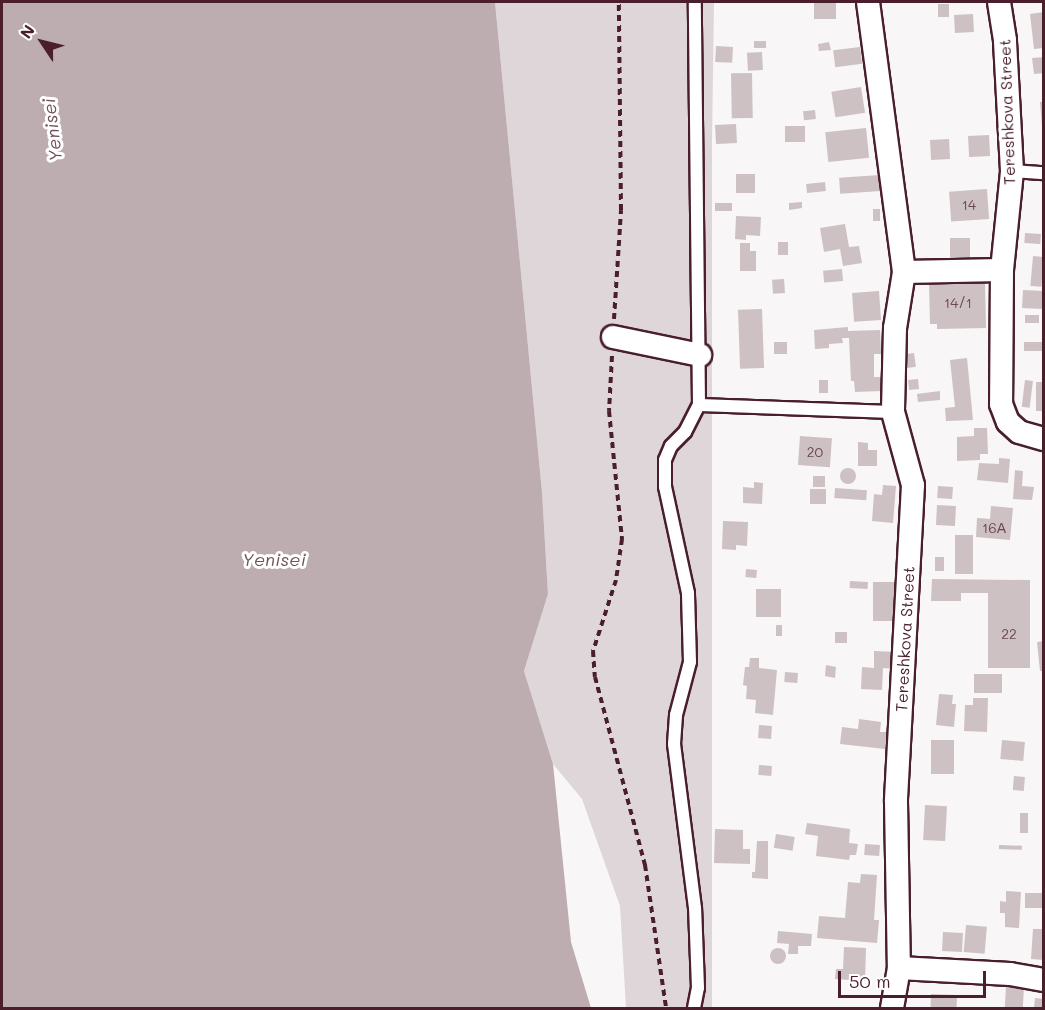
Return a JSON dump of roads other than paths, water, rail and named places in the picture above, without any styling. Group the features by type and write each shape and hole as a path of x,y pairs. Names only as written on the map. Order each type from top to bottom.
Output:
{"street":[{"name":"Tereshkova Street","path":"868,2 904,272 895,328 893,412 913,485 896,801 899,968 894,1007"},
{"name":"Tereshkova Street","path":"999,2 1005,40 1012,171 1002,270 1001,404 1008,422 1019,432 1044,439"},
{"path":"904,272 1002,270"},
{"path":"613,337 700,355"},
{"path":"899,968 1010,974 1044,980"}],"lane":[{"path":"694,1008 698,988 695,908 674,744 676,715 690,662 688,593 665,487 665,460 671,446 685,432 699,405 695,2"},
{"path":"1012,171 1044,172"},
{"path":"699,405 893,412"}],"water":[{"name":"Yenisei","path":"2,2 495,2 542,492 548,594 524,671 553,764 571,942 591,1008 2,1008"}]}
